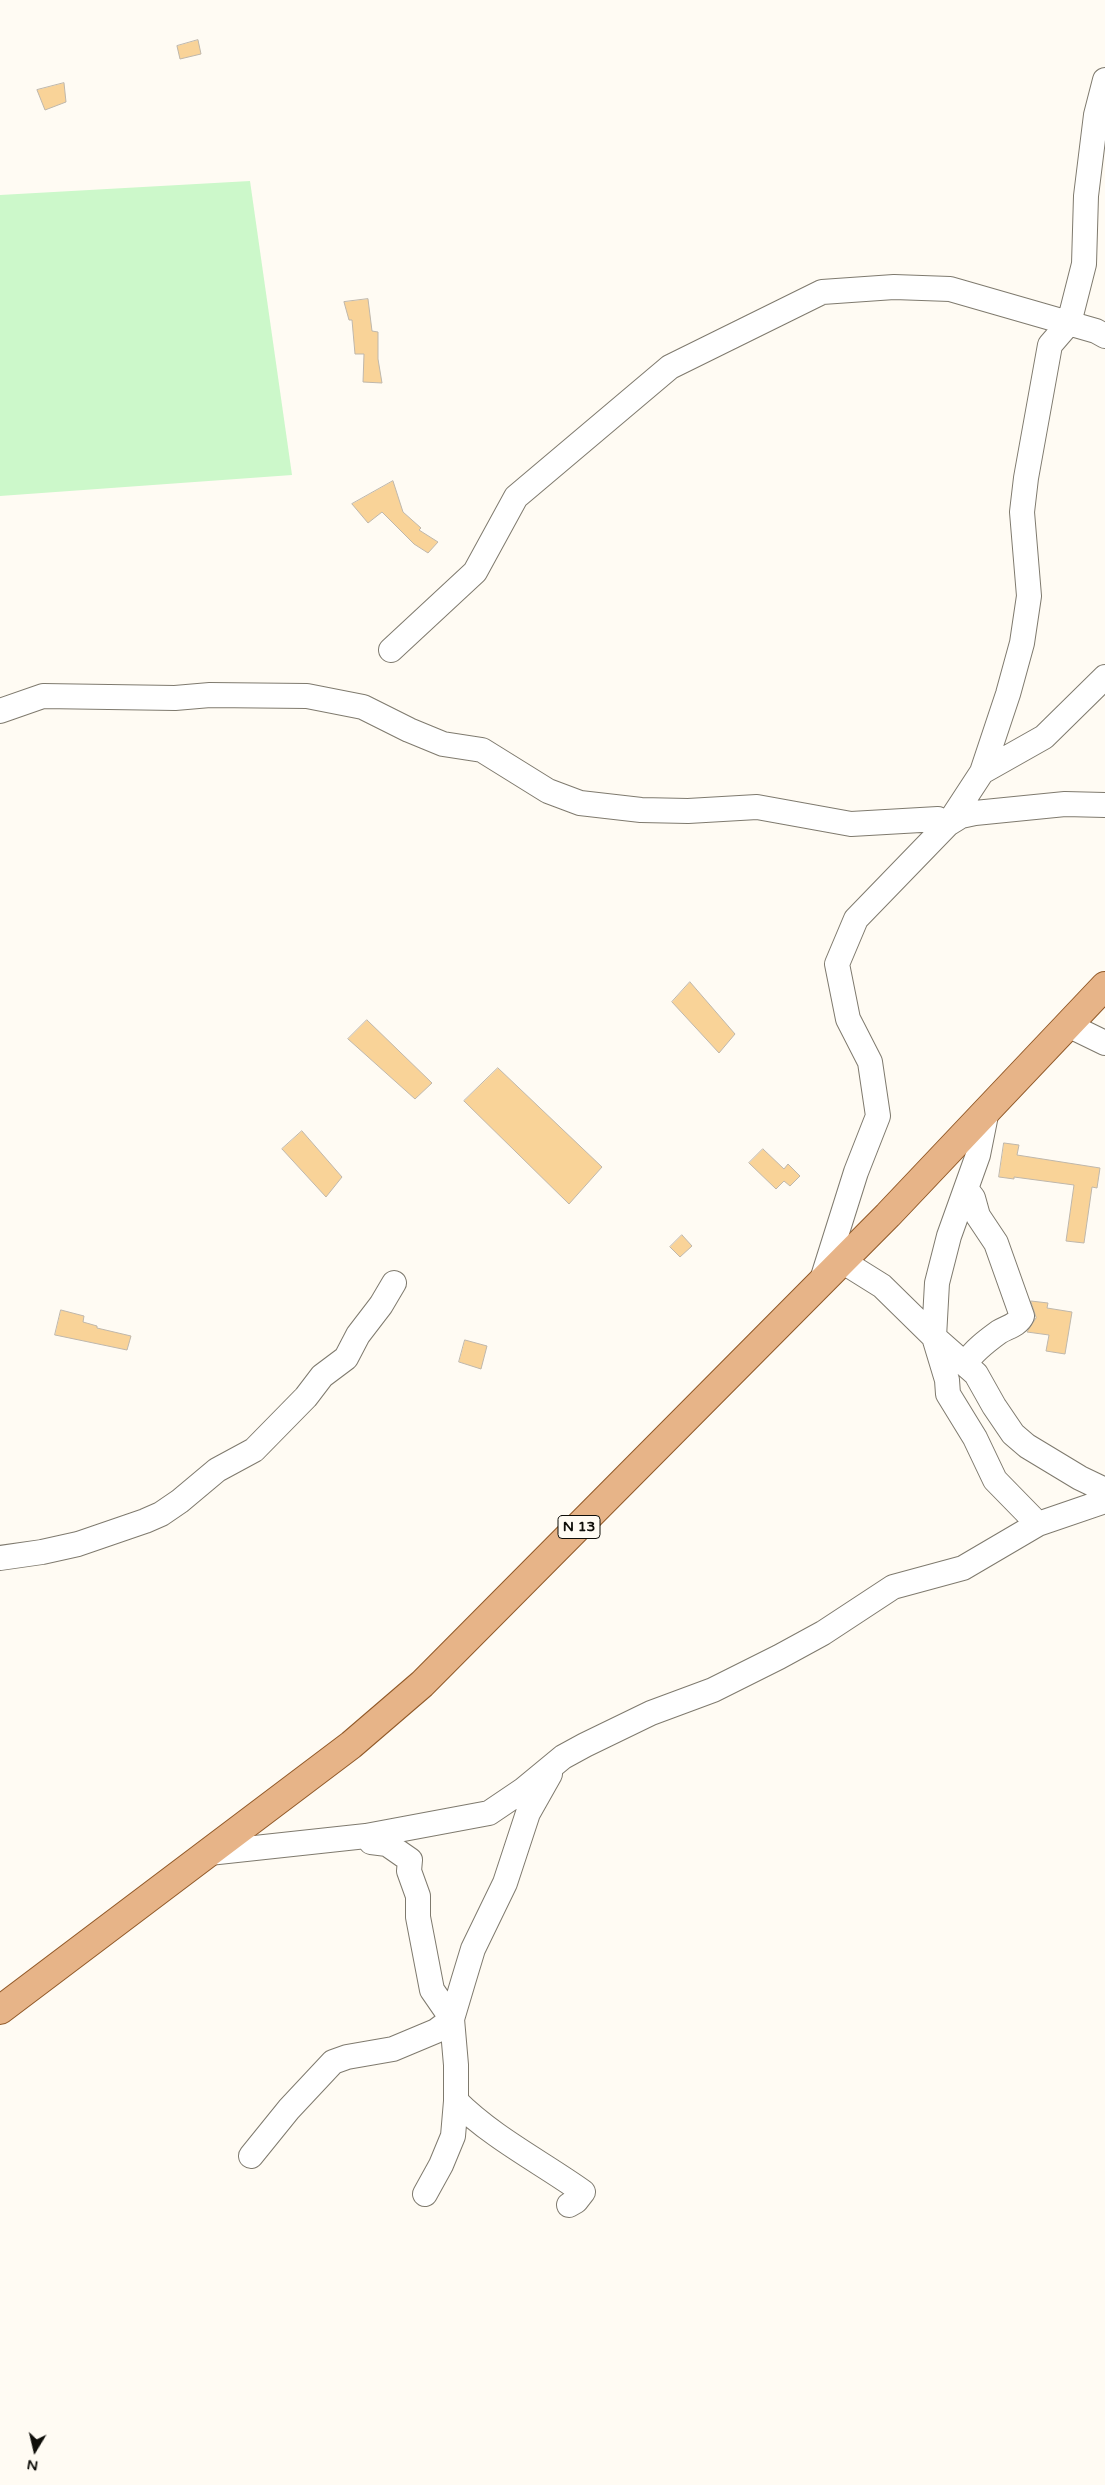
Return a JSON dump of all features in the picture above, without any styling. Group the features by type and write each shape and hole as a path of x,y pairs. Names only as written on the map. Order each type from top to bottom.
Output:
{"main road":[{"name":"N 13","path":"0,2010 351,1745 422,1684 844,1260 1105,986"}],"street":[{"path":"821,1283 856,1172 878,1116 870,1062 848,1019 837,964 856,919 948,824 982,772 1008,694 1022,643 1029,596 1022,512 1035,417 1050,345 1069,323 1084,264 1086,196 1096,115 1105,80"},
{"path":"391,650 475,572 516,497 670,368 822,292 894,287 950,289 1069,323 1105,336"},
{"path":"982,772 1044,738 1105,677"},
{"path":"0,712 43,696 175,698 210,694 307,696 363,707 443,744 482,750 548,791 580,803 642,810 688,811 757,807 851,824 938,819 948,824"},
{"path":"948,824 961,816 976,813 1065,804 1105,805"},
{"path":"1068,1025 1105,1043"},
{"path":"987,1110 978,1155 949,1236 937,1283 934,1337 947,1380 948,1394 975,1438 995,1480 1038,1524"},
{"path":"966,1363 971,1354 1000,1332 1020,1321 1022,1316 996,1243 978,1216 973,1198 967,1190"},
{"path":"844,1260 850,1266 882,1286 934,1337 966,1363 984,1386 994,1406 1013,1434 1027,1446 1080,1478 1105,1490"},
{"path":"0,1558 42,1552 78,1544 145,1521 161,1514 180,1501 217,1470 254,1450 306,1397 322,1376 346,1358 358,1335 381,1305 394,1283"},
{"path":"209,1853 366,1836 489,1813 523,1790 563,1757 651,1713 713,1690 823,1633 893,1587 963,1568 1038,1524 1105,1501"},
{"path":"425,2194 441,2165 453,2136 456,2101 452,2019 473,1949 505,1883 528,1813 546,1780 563,1757"},
{"path":"366,1836 371,1842 387,1844 410,1860 409,1872 418,1896 418,1917 432,1990 452,2019"},
{"path":"251,2156 289,2109 333,2062 346,2057 393,2049 436,2031 452,2019"},
{"path":"456,2101 485,2126 583,2192 576,2201 569,2204"}],"green space":[{"path":"250,181 292,475 0,496 0,195"}],"building":[{"path":"198,40 201,54 180,59 177,46"},
{"path":"64,83 66,102 45,110 37,90"},
{"path":"368,299 372,331 378,332 378,359 382,383 363,382 364,354 355,354 352,320 349,320 344,302"},
{"path":"393,481 403,512 421,528 419,530 438,542 428,553 414,544 382,512 368,523 352,504"},
{"path":"690,982 735,1034 719,1053 672,1002"},
{"path":"367,1020 432,1083 415,1099 348,1039"},
{"path":"498,1068 602,1167 569,1204 464,1101"},
{"path":"302,1131 342,1177 326,1197 282,1149"},
{"path":"1004,1143 1019,1145 1017,1155 1100,1168 1097,1188 1092,1187 1084,1243 1066,1241 1074,1185 1014,1177 1014,1179 999,1177"},
{"path":"763,1149 784,1169 788,1164 800,1176 790,1186 784,1181 776,1189 749,1163"},
{"path":"682,1235 692,1246 680,1257 670,1247"},
{"path":"1031,1301 1048,1303 1047,1308 1072,1312 1065,1354 1046,1351 1049,1335 1027,1332 1036,1318"},
{"path":"61,1310 84,1316 83,1322 97,1326 97,1328 131,1336 127,1350 55,1335"},
{"path":"465,1340 487,1346 481,1369 459,1362"}]}
